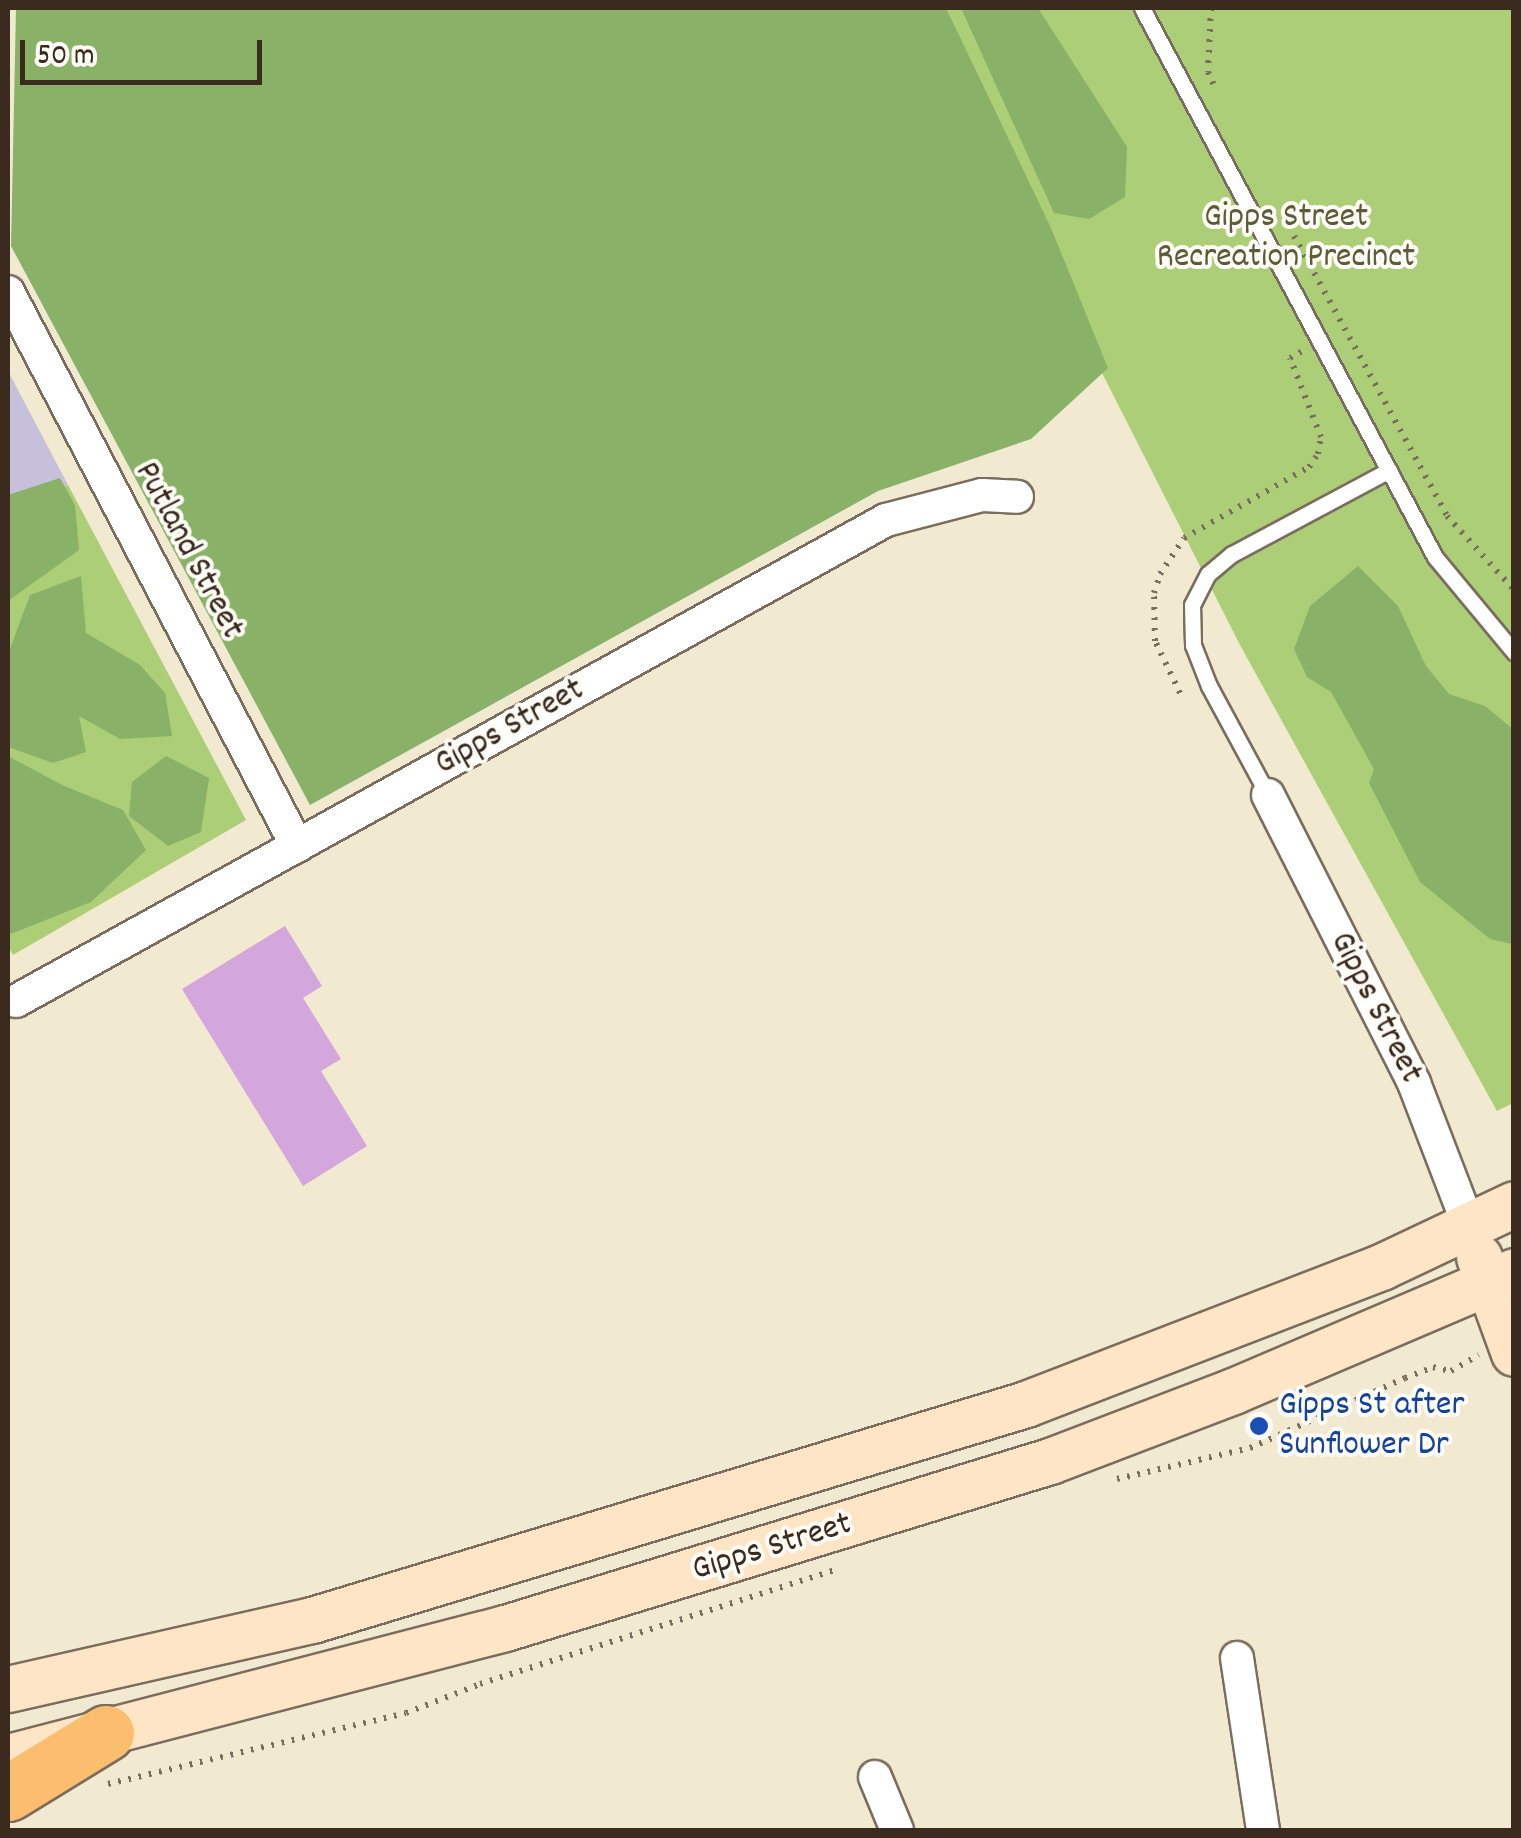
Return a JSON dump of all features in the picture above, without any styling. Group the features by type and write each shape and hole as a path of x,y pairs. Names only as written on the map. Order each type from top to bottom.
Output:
{"highway":[{"path":"8,1793 106,1733"}],"main road":[{"name":"Gipps Street","path":"8,1689 312,1620 1026,1404 1382,1267 1514,1204"},
{"path":"1469,1226 1501,1277 1514,1353"},
{"name":"Gipps Street","path":"8,1757 504,1628 1050,1461 1233,1391 1501,1277"}],"street":[{"name":"Putland Street","path":"8,292 297,846"},
{"name":"Gipps Street","path":"12,994 297,846 886,520 982,495 1018,497"},
{"name":"Gipps Street","path":"1268,795 1414,1083 1469,1226"},
{"path":"1237,1658 1262,1830"},
{"path":"875,1777 897,1830"}],"lane":[{"path":"1142,8 1436,557 1514,652"},
{"path":"1268,795 1209,686 1193,645 1192,605 1208,574 1232,554 1389,470"}],"path":[{"path":"1211,8 1208,72 1224,106"},
{"path":"1289,226 1447,516 1514,590"},
{"path":"1180,693 1155,641 1154,593 1160,574 1184,538 1309,467 1318,454 1321,437 1290,358 1344,328"}],"shaded area":[{"path":"8,371 68,485 8,518"}],"green space":[{"path":"16,8 946,8 1051,228 1108,368 1031,439 878,491 310,805 11,246"},
{"name":"Gipps Street Recreation Precinct","path":"917,8 1513,8 1513,1103 1497,1111 1240,645"},
{"path":"961,8 1038,8 1127,147 1125,197 1089,219 1054,213"},
{"path":"60,478 75,505 79,550 8,601 8,495"},
{"path":"68,485 246,820 13,955 8,946 8,518"},
{"path":"1358,566 1398,606 1426,666 1449,694 1485,706 1513,729 1513,944 1490,939 1420,882 1369,783 1374,769 1331,692 1307,677 1294,649 1310,606"},
{"path":"81,576 86,633 140,665 165,693 172,736 120,739 79,716 86,752 53,763 8,747 8,654 30,595"},
{"path":"8,756 62,785 123,810 146,850 91,902 11,934 8,929"},
{"path":"166,756 209,778 201,832 168,846 129,816 132,782"}],"building":[{"path":"285,926 322,986 303,998 341,1059 321,1071 367,1146 303,1186 182,989"}],"place":[{"name":"Gipps St after Sunflower Dr","path":"1259,1426"}]}
